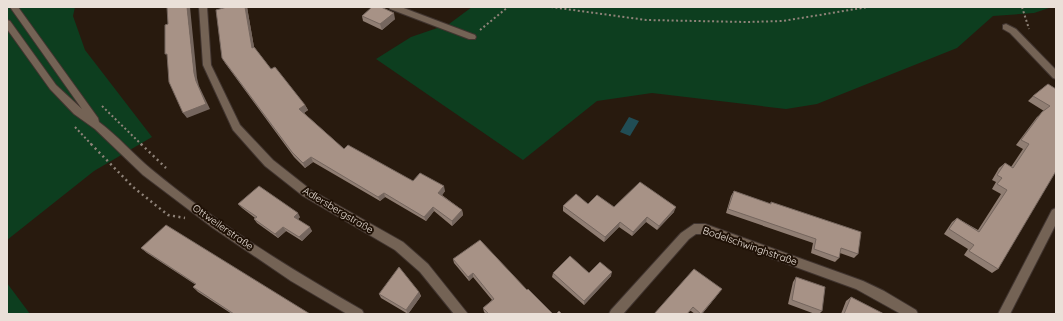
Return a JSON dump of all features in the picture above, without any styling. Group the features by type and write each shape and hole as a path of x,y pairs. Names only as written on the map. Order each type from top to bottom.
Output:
{"street":[{"name":"Ottweilerstraße","path":"14,7 98,126"},
{"name":"Adlersbergstraße","path":"203,7 207,65 236,127 269,163 307,193 399,246 424,268 462,314"},
{"path":"393,7 472,37"},
{"name":"Ottweilerstraße","path":"7,23 53,87 76,111 98,126 147,172 217,225 295,277 358,314"},
{"path":"1006,27 1013,30 1056,76"},
{"path":"1004,314 1056,213"},
{"name":"Bodelschwinghstraße","path":"615,314 685,236 694,229 705,229 859,285 880,295 912,314"}],"path":[{"path":"472,37 508,7"},
{"path":"551,7 646,20 746,22 783,21 868,7"},
{"path":"96,100 169,170"}],"green space":[{"path":"7,7 75,7 73,16 85,50 152,137 94,171 7,240"},
{"path":"472,7 1052,7 1034,13 993,16 957,48 817,104 786,109 652,93 597,101 523,160 376,59 411,37 449,24"},
{"path":"7,283 30,314 7,314"}],"water":[{"path":"629,117 639,121 630,136 620,132"}],"building":[{"path":"167,7 187,7 194,73 206,104 183,113 169,82 167,54 165,54 165,25 168,24"},
{"path":"227,7 245,7 252,48 254,47 271,69 275,67 305,105 299,109 344,149 348,145 413,181 420,173 444,186 438,193 462,210 452,221 433,207 424,217 384,193 378,197 311,157 303,163 292,152 222,58 216,10"},
{"path":"372,7 381,7 394,13 380,24 362,16"},
{"path":"1048,84 1056,89 1056,171 998,269 969,251 974,245 949,229 957,218 979,232 1007,190 997,184 1002,178 997,175 1005,163 1013,168 1029,144 1021,140 1042,112 1050,106 1033,96"},
{"path":"640,182 676,207 659,226 647,217 633,232 620,222 605,237 563,206 576,194 588,204 597,195 614,207"},
{"path":"259,186 298,213 294,217 310,227 299,237 283,227 275,234 254,219 257,217 238,204"},
{"path":"734,191 861,232 858,254 841,248 839,258 814,249 816,239 728,209"},
{"path":"166,225 310,314 234,314 193,287 196,284 141,248"},
{"path":"480,240 527,290 528,289 553,314 489,314 483,308 494,299 473,273 468,277 453,259"},
{"path":"570,256 589,273 600,262 612,272 584,301 553,273"},
{"path":"399,267 419,292 406,310 379,294"},
{"path":"694,269 722,289 701,314 693,307 687,314 654,314"},
{"path":"796,277 825,287 822,311 792,300"},
{"path":"851,297 884,314 844,314"}]}
